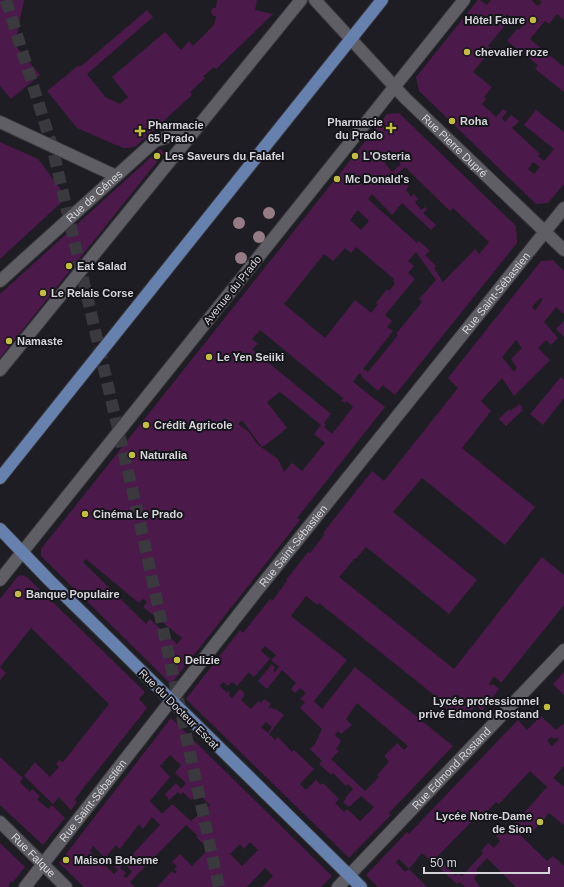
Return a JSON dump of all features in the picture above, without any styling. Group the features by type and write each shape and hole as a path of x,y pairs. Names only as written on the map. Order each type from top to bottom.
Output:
{"main road":[{"path":"0,478 350,38 382,0"},
{"name":"Rue du Docteur Escat","path":"0,529 361,887"}],"street":[{"path":"0,370 300,0"},
{"name":"Rue Pierre Dupré","path":"315,0 395,87 564,250"},
{"name":"Avenue du Prado","path":"0,580 464,0"},
{"path":"5,124 116,176"},
{"name":"Rue de Gênes","path":"0,281 155,142 197,127"},
{"name":"Rue Saint-Sébastien","path":"25,887 171,700 564,208"},
{"name":"Rue Edmond Rostand","path":"338,887 564,650"},
{"name":"Rue Falque","path":"0,822 66,887"}],"building":[{"path":"0,0 24,0 15,45 40,75 11,99 0,86"},
{"path":"217,0 257,0 255,10 273,14 216,69 214,67 203,76 205,78 190,92 192,95 136,146 123,148 77,128 47,91 79,65 80,67 147,10 153,17 87,74 105,97 120,104 128,97 112,77 165,32 181,50 189,41 193,46 214,25 216,16 213,16 211,11 213,8 216,8"},
{"path":"478,0 487,5 491,0 531,0 538,6 542,2 539,0 564,0 564,20 557,14 549,24 545,21 530,39 564,67 564,92 535,69 538,65 507,41 517,29 519,30 522,26 507,14 503,18 508,22 488,46 492,49 473,72 492,87 484,97 486,99 482,104 496,117 503,109 507,112 502,118 505,122 511,115 519,121 512,128 540,154 538,156 544,161 554,149 524,125 536,110 564,132 564,184 548,203 536,204 419,91 416,77","holes":["533,162 540,167 534,174 528,169"]},
{"path":"399,113 516,226 517,243 395,395 383,385 378,391 363,378 360,373 357,376 353,382 385,407 297,518 300,520 171,684 41,556 41,549 387,114","holes":["388,151 401,164 392,172 381,158","405,167 450,211 453,208 489,242 479,254 475,249 443,282 434,268 436,266 425,255 430,251 419,241 417,243 368,199 372,194 392,215 402,203 431,230 436,225 423,213 427,209 425,207 421,210 415,202 418,199 414,194 411,197 406,190 409,186 406,182 403,185 395,176","358,210 369,221 361,230 350,220","356,247 394,279 393,281 395,284 389,291 387,289 376,303 378,304 371,313 355,300 325,338 284,304 324,254 333,261 345,248 351,253","416,252 436,280 419,299 422,302 368,372 363,369 393,331 387,327 392,321 385,315 415,279 408,273 414,266 408,261","260,330 344,399 341,400 345,403 347,401 353,407 332,434 324,427 326,425 324,423 331,414 252,349 258,344 252,339","280,392 321,425 314,434 325,443 302,471 292,463 284,472 278,459 257,444 249,432 238,424 242,420 262,447 287,428 267,402","86,559 139,603 143,599 147,602 143,607 182,638 177,644 150,619 146,624 83,562"]},
{"path":"0,142 38,159 65,195 64,200 0,259"},
{"path":"160,149 164,153 0,358 0,294"},
{"path":"553,260 564,271 564,314 556,307 544,322 558,338 551,345 546,340 538,348 550,360 514,396 502,378 481,401 491,411 462,448 535,507 505,545 422,478 393,512 477,580 449,614 366,547 339,577 454,669 542,557 564,575 564,605 501,683 494,676 489,684 491,686 493,684 499,689 482,711 476,705 463,721 432,697 434,695 319,603 317,605 306,596 291,616 347,660 314,701 322,709 355,667 453,746 389,813 391,815 349,858 186,699 240,630 243,633 270,599 272,601 287,581 286,580 308,552 310,553 325,534 323,533 372,471 384,481 458,388 448,378 541,261","holes":["540,298 543,299 535,311 532,307","516,340 522,348 511,359 517,368 514,372 502,357","265,646 276,655 271,660 279,667 275,672 273,670 275,668 272,664 258,681 267,689 282,670 296,683 291,689 295,693 300,688 306,693 300,699 305,702 300,708 322,729 315,744 310,749 322,761 319,764 331,775 333,773 346,786 348,784 353,789 343,802 349,807 361,796 374,807 360,821 347,809 344,812 335,803 339,799 323,783 321,785 316,780 306,790 300,784 314,769 294,750 292,752 278,737 275,740 269,734 284,715 276,709 275,710 271,707 269,709 268,708 271,704 264,699 261,703 258,701 251,709 241,700 245,694 240,689 232,698 229,695 230,693 228,691 227,693 220,686 223,682 228,686 232,682 237,686 249,672 254,677 270,659 261,651","357,703 408,746 404,750 397,743 384,756 389,762 377,775 379,777 365,791 331,759 339,751 336,749 341,741 335,735 338,731 341,734 352,725 346,719","266,722 272,727 268,733 261,727"]},
{"path":"564,321 564,337 556,329"},
{"path":"561,377 564,380 564,398 543,425 530,414"},
{"path":"520,404 523,410 506,426 499,419 509,409 510,411"},
{"path":"22,575 27,577 145,692 139,699 147,708 74,800 77,802 71,810 59,797 53,804 24,776 35,762 50,777 59,767 56,764 59,760 63,762 109,704 31,628 0,667 0,599 18,576"},
{"path":"0,667 6,673 0,680"},
{"path":"564,672 564,695 553,684"},
{"path":"541,716 556,730 564,723 564,766 553,778 564,787 564,825 549,813 529,836 514,824 547,787 530,771 499,804 496,802 479,820 476,817 436,858 456,876 458,873 462,876 483,853 481,851 488,843 494,848 500,841 496,836 502,829 507,834 512,827 547,861 553,856 564,866 564,887 516,887 487,858 476,870 479,873 474,878 480,887 465,887 460,882 457,884 422,853 409,869 427,887 378,887 366,875 407,832 409,834 518,720 527,730","holes":["551,737 555,739 557,737 559,739 552,746 547,741","399,859 409,869 405,872 396,862"]},
{"path":"171,718 332,876 321,887 262,887 273,876 265,868 247,887 157,887 172,871 175,874 177,872 174,869 177,866 172,862 180,854 192,866 209,849 186,825 130,882 135,887 84,887 59,863","holes":["170,755 181,765 175,773 186,783 181,789 176,783 165,794 169,800 178,792 181,795 183,792 191,800 198,794 210,805 191,821 172,804 162,814 150,801 170,777 160,766","152,817 160,825 126,861 122,858 114,867 118,870 114,874 90,851 93,846 105,858 116,845 120,849 139,824 143,829","250,842 258,850 242,866 230,854 240,844 244,849","124,863 132,872 126,878 123,876 126,873 120,868"]},
{"path":"0,757 23,778 20,782 30,792 32,789 40,796 37,799 48,809 52,805 65,818 43,845 0,805"},
{"path":"0,843 25,867 13,882 11,881 9,887 0,887"}],"tunnel":[{"path":"6,0 52,146 140,523 219,887"}],"place":[{"name":"Hôtel Faure","path":"533,20"},
{"name":"chevalier roze","path":"467,52"},
{"name":"Roha","path":"452,121"},
{"name":"Pharmacie du Prado","path":"391,128"},
{"name":"Pharmacie 65 Prado","path":"140,131"},
{"name":"Les Saveurs du Falafel","path":"157,156"},
{"name":"L'Osteria","path":"355,156"},
{"name":"Mc Donald's","path":"337,179"},
{"name":"Eat Salad","path":"69,266"},
{"name":"Le Relais Corse","path":"43,293"},
{"name":"Namaste","path":"9,341"},
{"name":"Le Yen Seiiki","path":"209,357"},
{"name":"Crédit Agricole","path":"146,425"},
{"name":"Naturalia","path":"132,455"},
{"name":"Cinéma Le Prado","path":"85,514"},
{"name":"Banque Populaire","path":"18,594"},
{"name":"Delizie","path":"177,660"},
{"name":"Lycée professionnel privé Edmond Rostand","path":"547,707"},
{"name":"Lycée Notre-Dame de Sion","path":"540,822"},
{"name":"Maison Boheme","path":"66,860"}]}
